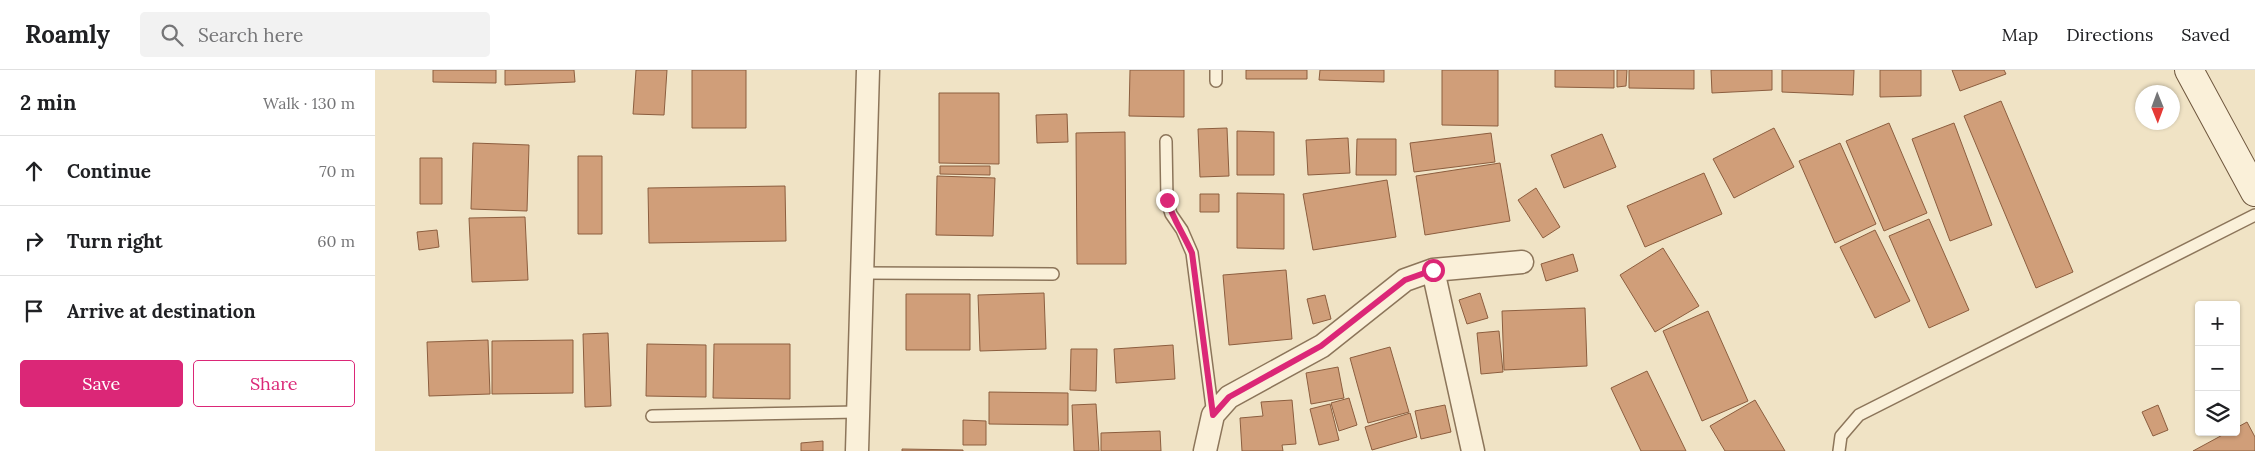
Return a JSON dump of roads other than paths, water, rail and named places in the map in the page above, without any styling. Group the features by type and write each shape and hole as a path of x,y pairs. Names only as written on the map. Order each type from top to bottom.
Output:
{"main road":[{"path":"2189,70 2255,192"}],"street":[{"path":"857,451 868,70"},
{"path":"1205,451 1213,415 1229,397 1321,346 1405,280 1433,270 1522,262"},
{"path":"1433,270 1473,451"}],"lane":[{"path":"1166,141 1167,200 1171,214 1182,230 1192,253 1213,415"},
{"path":"1839,451 1841,436 1859,415 2255,215"},
{"path":"862,272 1053,274"},
{"path":"652,416 858,412"}]}
